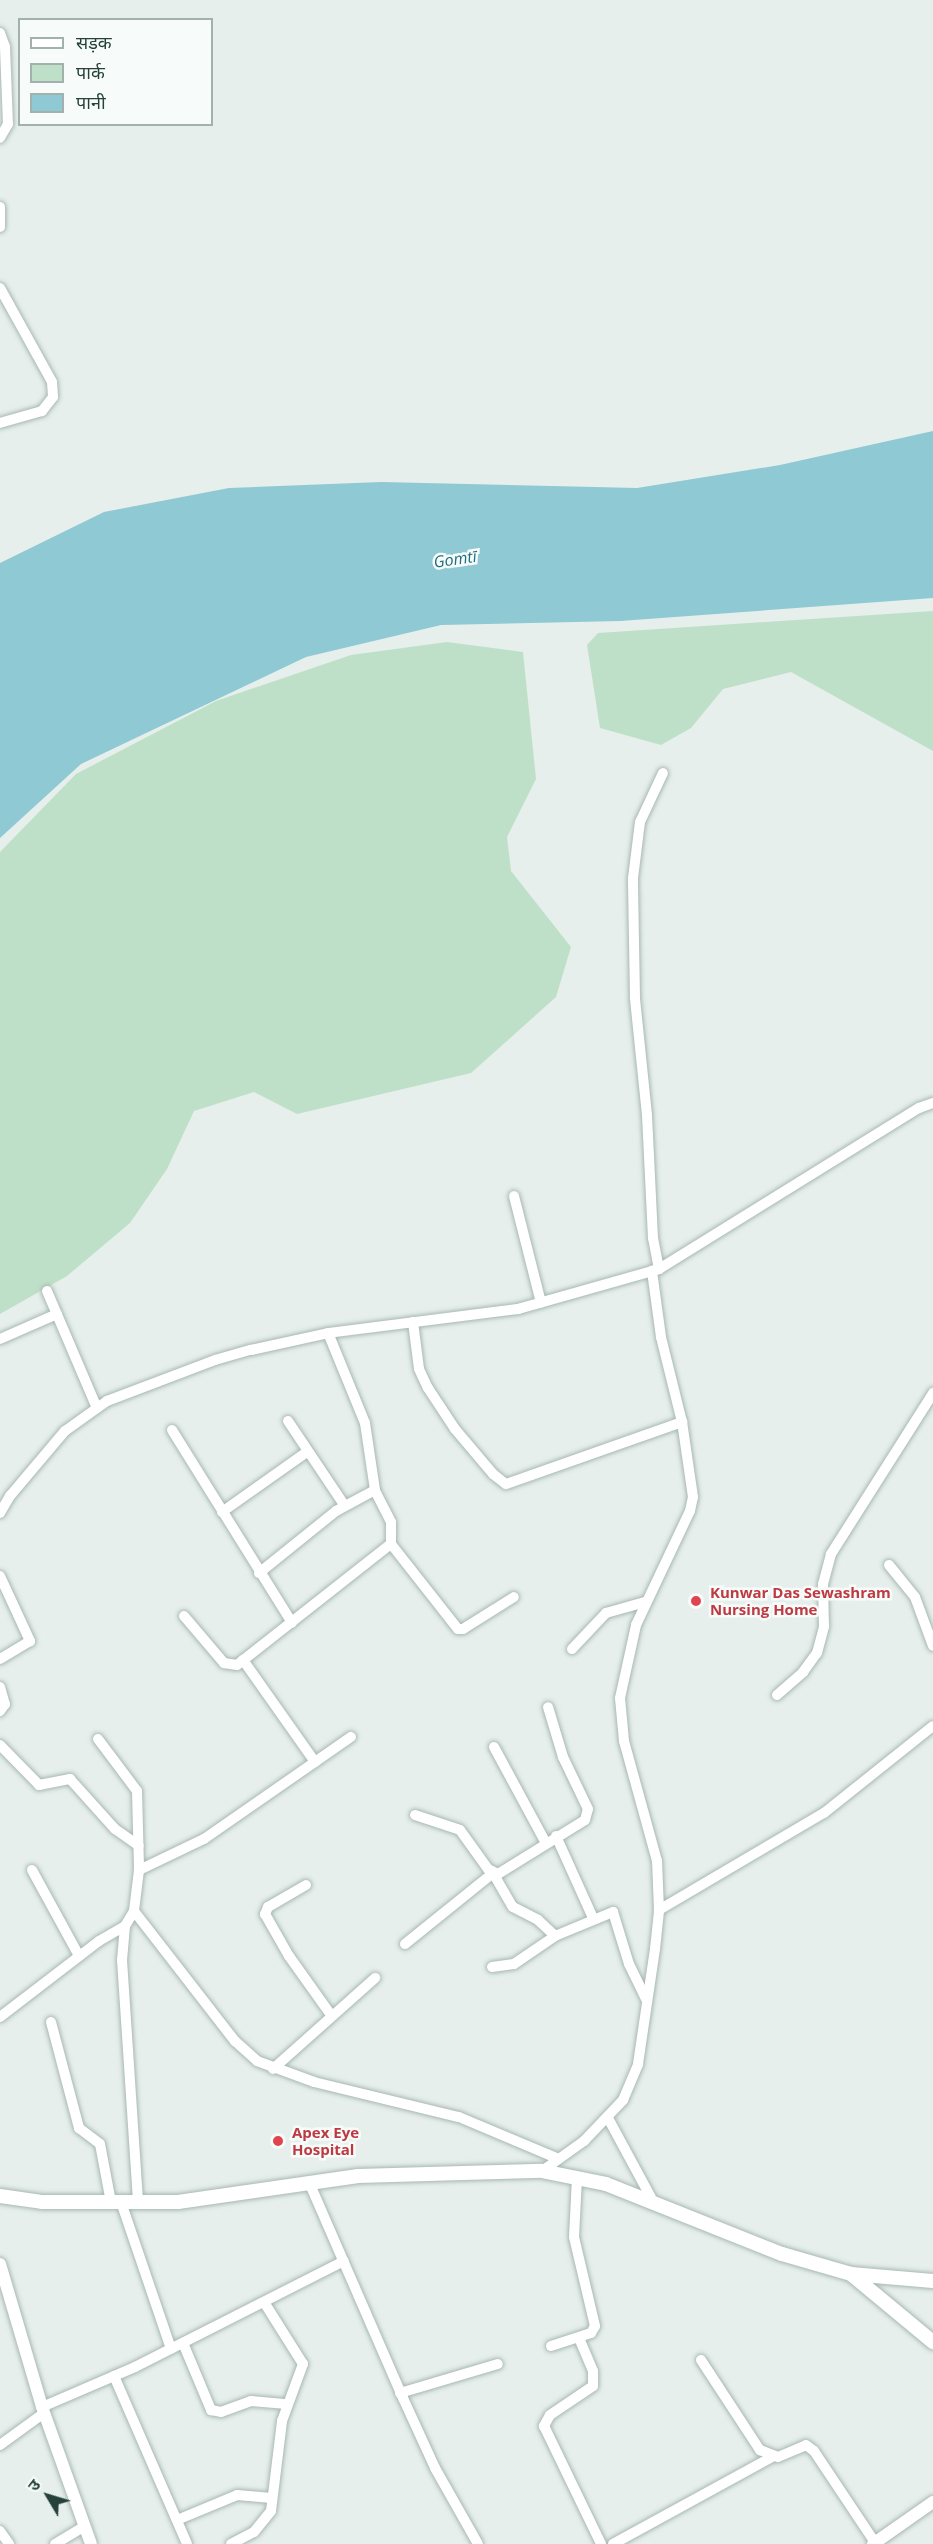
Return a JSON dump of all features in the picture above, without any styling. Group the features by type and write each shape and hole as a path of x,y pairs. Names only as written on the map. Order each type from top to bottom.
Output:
{"main road":[{"path":"0,2196 42,2202 178,2202 358,2176 542,2171 606,2184 656,2206 782,2254 851,2274 933,2281"},
{"path":"851,2274 933,2342"}],"street":[{"path":"0,33 5,47 8,124 0,138"},
{"path":"0,207 0,227"},
{"path":"0,288 52,382 54,397 42,411 0,423"},
{"path":"542,2171 608,2118 632,2084 648,2001 659,1910 657,1861 620,1719 625,1673 645,1602 690,1512 692,1484 682,1422 661,1337 647,1115 635,998 633,878 640,822 663,773"},
{"path":"0,1513 5,1497 65,1431 97,1408 214,1360 328,1333 542,1303 656,1270 899,1120 933,1103"},
{"path":"514,1196 542,1303"},
{"path":"47,1291 97,1408"},
{"path":"0,1340 57,1314"},
{"path":"413,1322 419,1369 428,1388 455,1429 500,1482 516,1482 682,1422"},
{"path":"328,1333 365,1423 375,1490 391,1522 390,1544 458,1629 463,1629 514,1597"},
{"path":"777,1695 803,1672 817,1653 824,1626 823,1584 831,1554 933,1393"},
{"path":"288,1421 345,1506"},
{"path":"172,1430 292,1623"},
{"path":"222,1512 308,1451"},
{"path":"259,1573 345,1506 375,1490"},
{"path":"184,1616 224,1663 237,1665 390,1544"},
{"path":"889,1565 915,1597 933,1646"},
{"path":"0,1576 30,1641 0,1659"},
{"path":"572,1649 606,1613 645,1602"},
{"path":"243,1660 315,1762"},
{"path":"0,1687 5,1704 0,1711"},
{"path":"405,1944 493,1873 501,1874 556,1836 585,1820 588,1814 563,1757 548,1707"},
{"path":"659,1910 824,1813 933,1726"},
{"path":"139,1870 204,1839 351,1737"},
{"path":"0,2017 79,1956 125,1926 134,1911 139,1870 137,1791 98,1739"},
{"path":"0,1745 39,1785 70,1779 115,1829 139,1846"},
{"path":"494,1746 546,1843"},
{"path":"415,1815 460,1830 493,1873 513,1907 538,1920 555,1936"},
{"path":"556,1836 593,1918"},
{"path":"32,1870 79,1956"},
{"path":"306,1885 268,1907 265,1914 331,2015"},
{"path":"134,1911 247,2054 273,2069 459,2117 559,2159"},
{"path":"492,1967 514,1964 555,1936 609,1912 616,1915 629,1964 648,2001"},
{"path":"125,1926 123,2003 138,2202"},
{"path":"273,2069 375,1978"},
{"path":"51,2022 79,2128 100,2144 116,2202 171,2349"},
{"path":"608,2118 656,2206"},
{"path":"551,2346 591,2333 595,2321 574,2237 577,2177"},
{"path":"309,2182 435,2468 478,2544"},
{"path":"0,2445 43,2410 171,2349 344,2261"},
{"path":"0,2264 43,2410 91,2544"},
{"path":"231,2544 263,2524 271,2511 287,2404 303,2364 264,2302"},
{"path":"579,2338 593,2371 593,2386 550,2415 544,2426 601,2544"},
{"path":"183,2343 211,2410 221,2412 251,2401 287,2404"},
{"path":"701,2360 753,2442 772,2457"},
{"path":"400,2393 498,2364"},
{"path":"114,2376 187,2544"},
{"path":"613,2544 772,2457 810,2447 874,2544 933,2502"},
{"path":"177,2520 237,2495 272,2498"},
{"path":"55,2544 83,2527"},
{"path":"0,2531 9,2544"}],"green space":[{"path":"933,611 933,751 791,672 723,689 691,728 661,745 600,728 587,645 598,633"},
{"path":"447,642 523,652 536,779 507,837 511,871 571,947 556,997 471,1073 297,1114 254,1092 194,1111 167,1169 130,1223 67,1276 0,1314 0,852 76,774 216,701 351,655"}],"water":[{"name":"Gomtī","path":"933,431 933,598 620,621 441,625 306,657 81,764 0,838 0,563 104,512 229,488 381,482 637,488 780,465"}],"place":[{"name":"Kunwar Das Sewashram Nursing Home","path":"696,1601"},
{"name":"Apex Eye Hospital","path":"278,2141"}]}
